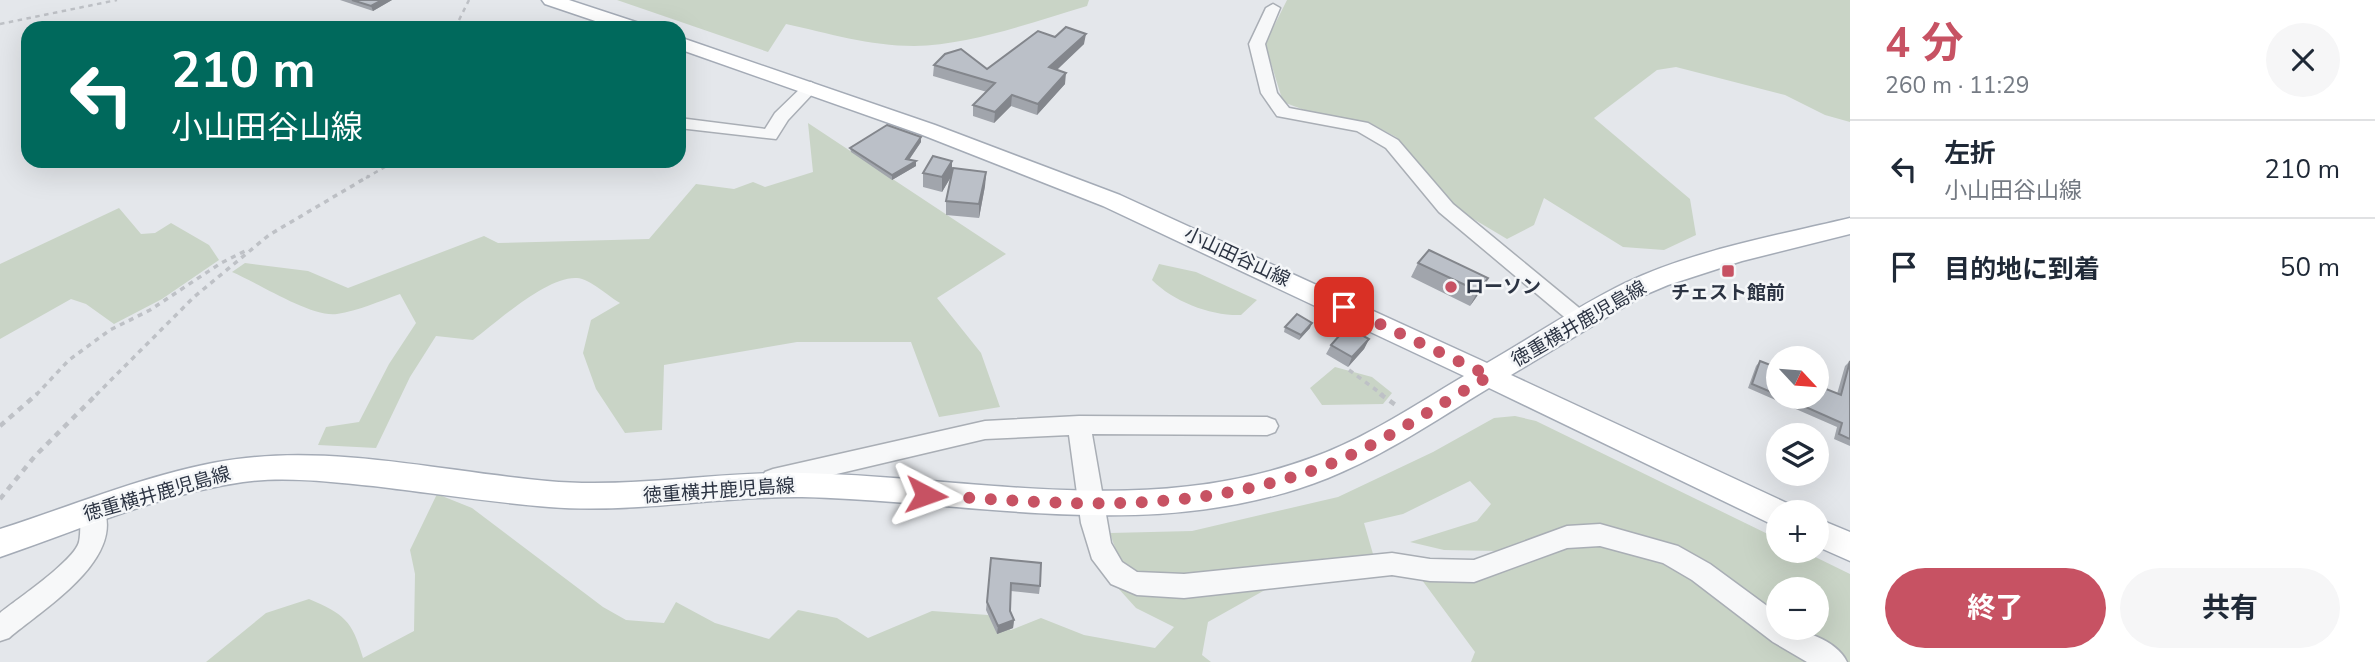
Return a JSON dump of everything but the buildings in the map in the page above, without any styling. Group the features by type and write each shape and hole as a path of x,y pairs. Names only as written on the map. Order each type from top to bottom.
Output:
{"main road":[{"path":"551,0 614,21"},
{"name":"小山田谷山線","path":"686,45 811,87 1083,188 1766,507"},
{"name":"徳重横井鹿児島線","path":"0,543 215,475 271,468 336,470 549,494 610,497 751,485 805,485 1090,505 1139,505 1219,496 1317,469 1372,444 1633,290 1662,277 1711,261 1850,226"},
{"path":"1829,537 1850,547"}],"street":[{"path":"1273,8 1257,44 1269,93 1283,112 1362,127 1392,145 1446,208 1582,321"},
{"path":"686,124 770,135 781,117 811,87"},
{"path":"1079,425 1090,505 1100,546 1112,570 1132,582 1151,587 1392,564 1430,570 1474,571 1567,537 1600,535 1669,554 1701,572 1782,633 1833,662"},
{"path":"751,485 985,430 1079,425 1267,426"},
{"path":"0,629 76,566 91,548 93,512"}],"path":[{"path":"0,24 117,0"},
{"path":"459,21 470,0"},
{"path":"0,426 35,396 69,360 110,330 150,310 221,263 257,245 384,168"},
{"path":"0,499 35,456 156,332 257,245"},
{"path":"1349,370 1416,420"}],"green space":[{"path":"617,0 1089,0 1087,6 1023,25 936,45 881,44 786,24 768,52 686,24 686,21 678,21"},
{"path":"1287,0 1850,0 1850,122 1825,115 1785,95 1676,67 1657,70 1594,118 1690,199 1696,235 1664,250 1623,247 1544,198 1534,225 1507,239 1460,211 1396,137 1370,123 1307,111 1283,102 1265,44"},
{"path":"808,123 1006,254 937,298 981,353 1000,407 939,417 911,342 797,342 664,365 662,430 625,433 596,389 583,353 591,320 620,303 577,278 565,279 537,292 473,340 436,336 410,377 376,448 318,445 326,427 359,422 389,364 416,323 400,294 353,311 326,314 300,305 232,272 245,263 308,271 348,288 484,236 498,243 649,239 696,184 734,189 753,182 765,187 813,172"},
{"path":"119,208 141,234 155,233 171,223 209,245 219,260 162,299 114,324 86,304 71,299 0,339 0,264"},
{"path":"1159,264 1196,272 1257,300 1241,315 1218,313 1194,306 1171,295 1152,280"},
{"path":"1335,367 1372,377 1392,393 1383,404 1322,405 1310,388"},
{"path":"1515,416 1536,421 1766,533 1766,563 1828,563 1850,574 1850,662 1471,662 1475,652 1408,561 1502,566 1497,551 1444,550 1410,542 1477,521 1491,504 1470,481 1403,514 1364,523 1373,554 1321,562 1210,575 1148,575 1131,569 1123,562 1110,533 1192,531 1338,497 1433,452 1494,418"},
{"path":"437,494 472,508 603,607 626,620 664,623 676,602 715,623 769,639 798,610 837,618 868,638 932,611 988,615 1011,630 1041,618 1084,635 1155,648 1174,627 1136,608 1118,588 1163,588 1290,576 1208,622 1202,655 1211,662 206,662 266,613 309,599 331,609 345,620 355,635 363,658 414,631 415,574 410,550"}],"place":[{"name":"チェスト館前","path":"1728,271"},
{"name":"ローソン","path":"1451,287"}],"route":[{"path":"926,495 1090,505 1174,502 1219,496 1317,469 1372,444 1490,376 1344,307"}]}
